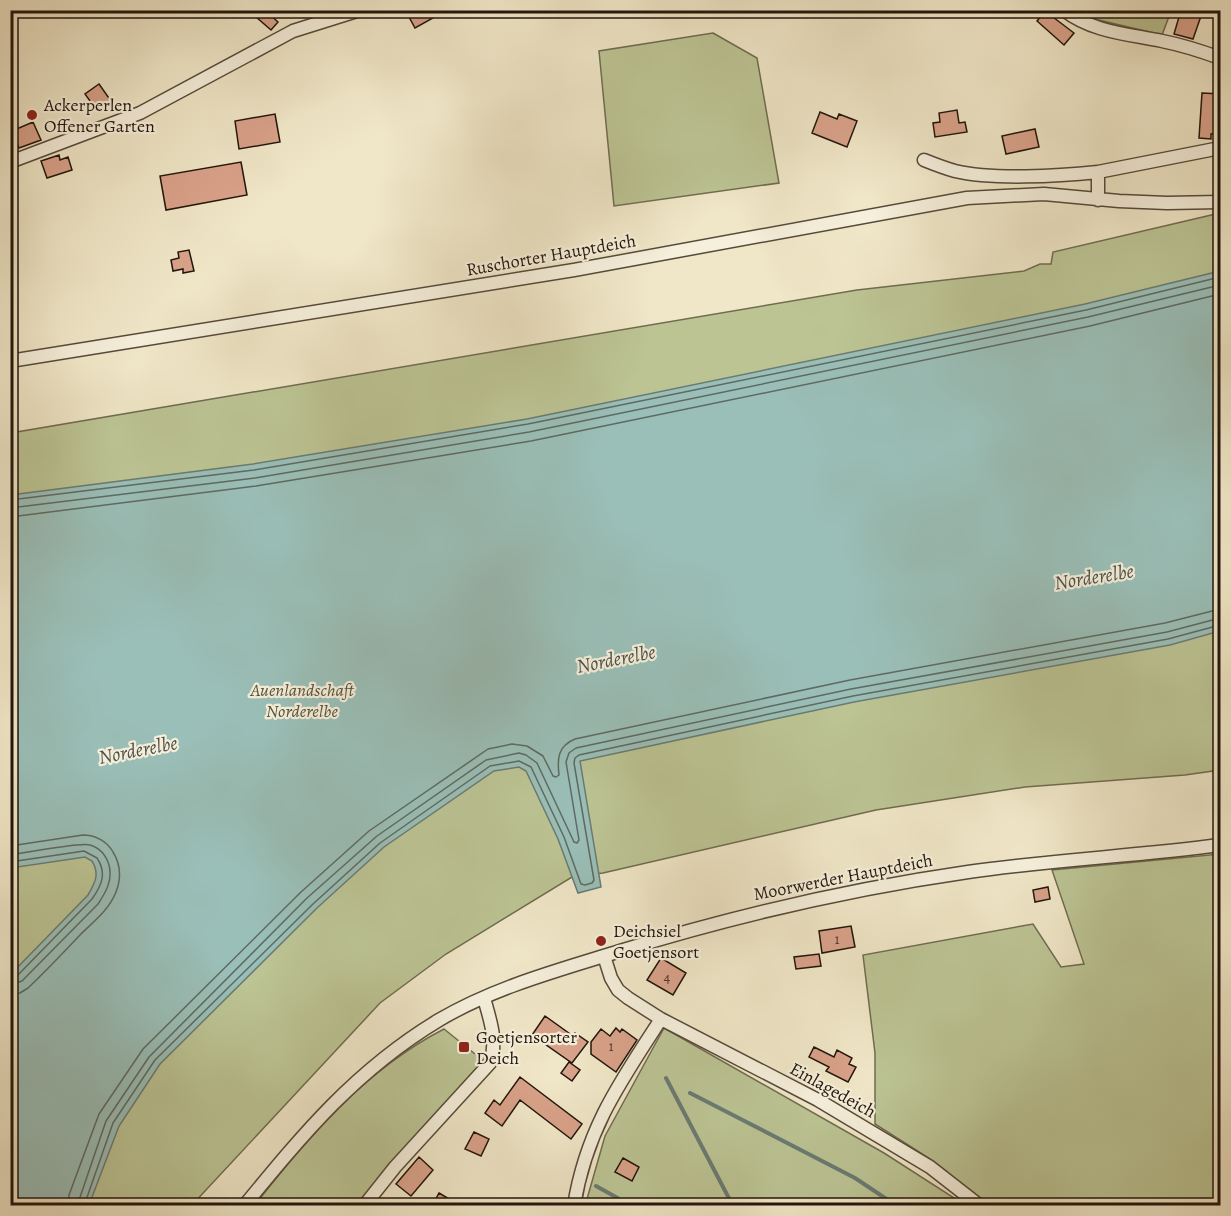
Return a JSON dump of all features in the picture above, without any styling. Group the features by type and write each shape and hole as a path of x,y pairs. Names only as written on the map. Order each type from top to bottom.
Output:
{"street":[{"path":"10,162 140,113 293,31 360,10"},
{"path":"1064,10 1076,20 1099,29 1165,42 1221,58"},
{"path":"924,160 970,174 1046,175 1098,172 1221,148"},
{"path":"1098,172 1098,200"},
{"name":"Ruschorter Hauptdeich","path":"10,361 574,270 967,198 1044,194 1098,200 1167,203 1221,202"},
{"name":"Moorwerder Hauptdeich","path":"244,1206 304,1133 359,1078 385,1057 438,1021 532,978 749,914 891,884 1048,861 1221,844"},
{"name":"Einlagedeich","path":"604,956 611,978 618,990 661,1019 818,1100 930,1167 980,1206"},
{"path":"364,1206 490,1063 494,1052 494,1040 484,998"},
{"path":"574,1206 585,1159 598,1122 661,1019"}],"green space":[{"path":"1080,11 1171,11 1162,35 1086,17"},
{"path":"713,33 757,58 779,183 614,206 599,51"},
{"name":"Auenlandschaft Norderelbe","path":"1220,213 1220,770 1185,775 1025,787 876,810 603,873 572,877 446,954 380,1003 192,1205 11,1206 11,433 857,290 1024,271 1040,264 1051,264 1053,252"},
{"path":"1220,854 1220,1205 989,1205 932,1160 875,1124 875,1053 863,955 1033,924 1061,967 1084,964 1052,870"},
{"path":"664,1028 884,1153 965,1205 585,1206 605,1136"},
{"path":"444,1029 485,1062 359,1205 254,1206 317,1130 364,1084 416,1045"}],"water":[{"name":"Auenlandschaft Norderelbe","path":"1220,271 1220,631 1170,645 854,702 580,761 601,887 578,893 558,839 526,771 519,767 494,771 384,847 317,908 160,1064 119,1126 89,1205 11,1205 11,974 88,895 96,870 92,861 85,857 11,868 11,495 253,464 527,419 1085,304"}],"building":[{"path":"248,10 265,10 278,22 271,30"},
{"path":"421,10 429,10 433,18 415,28 409,17"},
{"path":"1181,10 1202,13 1193,39 1174,34"},
{"path":"1045,11 1074,33 1064,45 1037,21"},
{"path":"99,84 111,101 97,111 85,94"},
{"path":"1202,93 1221,94 1221,133 1211,134 1211,139 1199,138"},
{"path":"957,110 959,123 965,122 967,132 935,137 933,123 940,122 939,113"},
{"path":"820,112 837,119 839,114 857,121 847,147 812,133"},
{"path":"275,114 280,142 239,149 235,121"},
{"path":"33,122 41,140 19,148 12,131"},
{"path":"1035,129 1039,147 1006,154 1002,136"},
{"path":"59,155 60,160 68,157 72,170 47,178 41,161"},
{"path":"241,162 247,195 166,210 160,176"},
{"path":"189,250 194,271 183,273 183,269 173,271 171,260 179,258 178,252"},
{"path":"1048,887 1050,899 1035,902 1033,890"},
{"path":"851,926 855,947 822,953 819,931"},
{"path":"819,954 821,966 796,969 794,957"},
{"path":"661,958 686,973 673,995 647,980"},
{"path":"545,1016 573,1036 575,1033 588,1042 572,1063 532,1035"},
{"path":"616,1028 620,1032 622,1029 637,1040 616,1072 591,1054 591,1042 601,1029 610,1036"},
{"path":"814,1047 834,1057 837,1050 852,1058 849,1064 856,1067 848,1082 826,1071 829,1067 809,1057"},
{"path":"569,1062 580,1070 572,1081 561,1073"},
{"path":"520,1077 582,1124 571,1139 520,1100 502,1126 485,1113 494,1100 500,1105"},
{"path":"474,1132 489,1139 481,1156 465,1149"},
{"path":"419,1157 433,1170 411,1196 396,1184"},
{"path":"623,1158 639,1167 632,1181 615,1172"},
{"path":"439,1193 461,1206 432,1206"}],"waterway":[{"path":"666,1078 733,1206"},
{"path":"690,1093 855,1178 897,1206"},
{"path":"596,1186 632,1206"}],"place":[{"name":"Ackerperlen Offener Garten","path":"32,115"},
{"name":"Deichsiel Goetjensort","path":"601,941"},
{"name":"Goetjensorter Deich","path":"464,1047"}],"water label":[{"name":"Norderelbe","path":"1094,577"},
{"name":"Norderelbe","path":"616,659"},
{"name":"Norderelbe","path":"138,750"}]}
